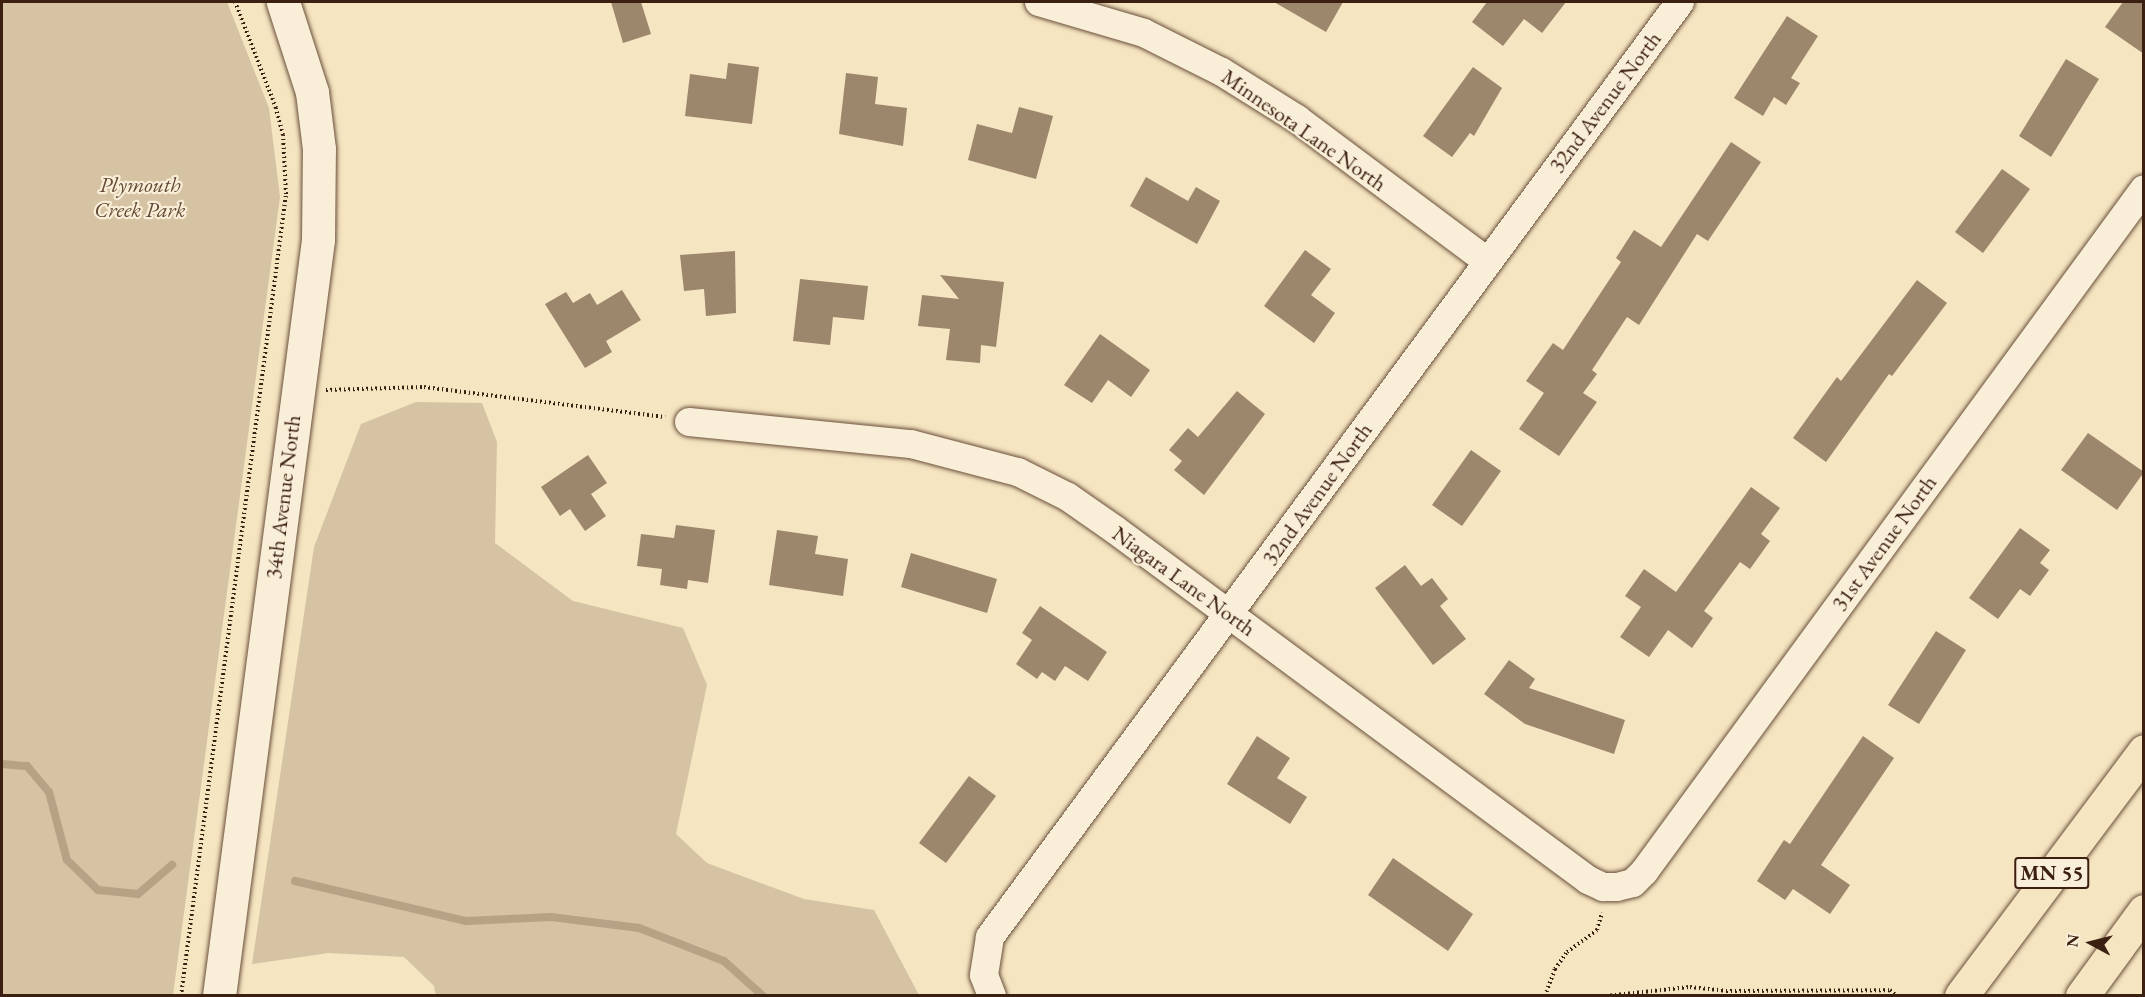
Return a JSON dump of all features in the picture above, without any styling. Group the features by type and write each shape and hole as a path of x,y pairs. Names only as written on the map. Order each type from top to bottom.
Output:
{"main road":[{"name":"MN 55","path":"1961,996 2144,750"},
{"path":"2082,996 2144,911"}],"street":[{"name":"34th Avenue North","path":"219,996 319,230 319,149 312,92 283,2"},
{"name":"Minnesota Lane North","path":"1039,2 1144,33 1222,72 1297,119 1487,261"},
{"name":"32nd Avenue North","path":"992,996 984,975 990,937 1680,2"},
{"name":"31st Avenue North","path":"1610,887 1633,883 1644,872 2144,189"},
{"name":"Niagara Lane North","path":"689,422 911,444 1018,472 1068,497 1588,880 1610,887"}],"path":[{"path":"181,996 199,881 286,194 283,135 276,108 235,2"},
{"path":"328,390 424,387 644,413 689,422"},
{"path":"1545,996 1555,969 1567,952 1596,930 1610,887"},
{"path":"1606,996 1690,987 1726,991 1890,990 1897,996"}],"green space":[{"name":"Plymouth Creek Park","path":"2,2 227,2 269,108 280,197 173,995 2,995"},
{"path":"416,402 482,403 497,442 495,543 573,601 683,628 707,685 676,834 707,863 804,899 874,910 919,995 436,996 434,986 404,957 329,953 252,964 314,547 361,424"}],"building":[{"path":"611,2 641,2 651,34 623,43"},
{"path":"1274,2 1343,2 1326,32"},
{"path":"1487,2 1566,2 1542,33 1524,19 1503,46 1472,22"},
{"path":"2123,2 2144,2 2144,54 2105,27"},
{"path":"1787,16 1818,36 1791,78 1800,83 1786,105 1774,97 1763,116 1734,98"},
{"path":"2066,59 2099,79 2051,157 2019,136"},
{"path":"728,63 759,67 752,124 685,116 690,74 726,79"},
{"path":"1473,67 1502,88 1474,136 1470,133 1452,157 1423,136"},
{"path":"846,73 878,77 875,104 907,108 903,146 839,134"},
{"path":"1019,107 1053,116 1036,179 968,160 977,124 1012,133"},
{"path":"1731,142 1761,162 1708,241 1697,234 1639,325 1627,317 1592,370 1597,374 1583,393 1597,402 1559,456 1519,429 1544,393 1526,381 1553,343 1563,350 1621,262 1616,258 1634,230 1661,247"},
{"path":"2002,169 2030,189 1983,253 1955,232"},
{"path":"1146,177 1188,201 1196,187 1220,201 1197,244 1130,206"},
{"path":"1305,250 1331,269 1311,295 1335,313 1314,343 1264,306"},
{"path":"735,251 736,313 706,316 704,289 684,291 680,255"},
{"path":"940,275 1004,282 996,347 981,345 980,363 946,360 950,329 918,326 922,295 959,299"},
{"path":"800,279 868,286 864,320 833,317 830,345 793,341"},
{"path":"1917,280 1947,303 1892,376 1889,374 1826,462 1793,438 1837,377 1841,381"},
{"path":"622,290 641,320 606,341 612,352 585,368 545,304 566,292 573,303 590,293 597,305"},
{"path":"1100,334 1150,370 1131,397 1108,380 1092,403 1064,385"},
{"path":"1237,391 1265,414 1204,495 1174,470 1182,461 1169,450 1188,428 1198,437"},
{"path":"2088,433 2144,472 2117,510 2061,470"},
{"path":"1471,450 1501,471 1462,526 1432,505"},
{"path":"588,455 607,483 591,494 606,516 585,531 570,509 560,516 541,487"},
{"path":"1751,487 1780,508 1761,534 1770,541 1750,569 1740,562 1704,611 1713,618 1692,648 1668,630 1649,657 1620,637 1641,607 1625,596 1644,569 1676,592"},
{"path":"676,525 715,530 708,583 688,580 687,589 660,585 662,569 637,566 641,534 674,538"},
{"path":"2020,528 2050,550 2040,563 2049,570 2030,596 2020,589 1998,619 1969,598"},
{"path":"777,530 818,536 815,554 848,559 843,596 769,585"},
{"path":"911,553 997,579 987,613 901,587"},
{"path":"1405,565 1421,586 1432,578 1448,599 1440,606 1466,639 1433,665 1375,588"},
{"path":"1040,606 1107,652 1088,681 1065,666 1055,681 1042,672 1037,679 1016,664 1032,640 1022,633"},
{"path":"1936,631 1966,650 1919,724 1888,705"},
{"path":"1509,660 1535,679 1529,688 1625,720 1614,754 1525,724 1484,694"},
{"path":"1257,736 1290,758 1277,778 1307,797 1290,824 1227,784"},
{"path":"1863,736 1894,758 1821,865 1850,885 1830,914 1793,889 1785,900 1757,881 1784,840 1790,844"},
{"path":"969,776 996,796 946,863 919,843"},
{"path":"1393,858 1473,914 1448,951 1368,895"}],"waterway":[{"path":"2,764 27,766 49,792 67,860 98,890 138,894 172,865"},
{"path":"295,881 466,921 551,917 639,928 724,961 763,996"}]}
